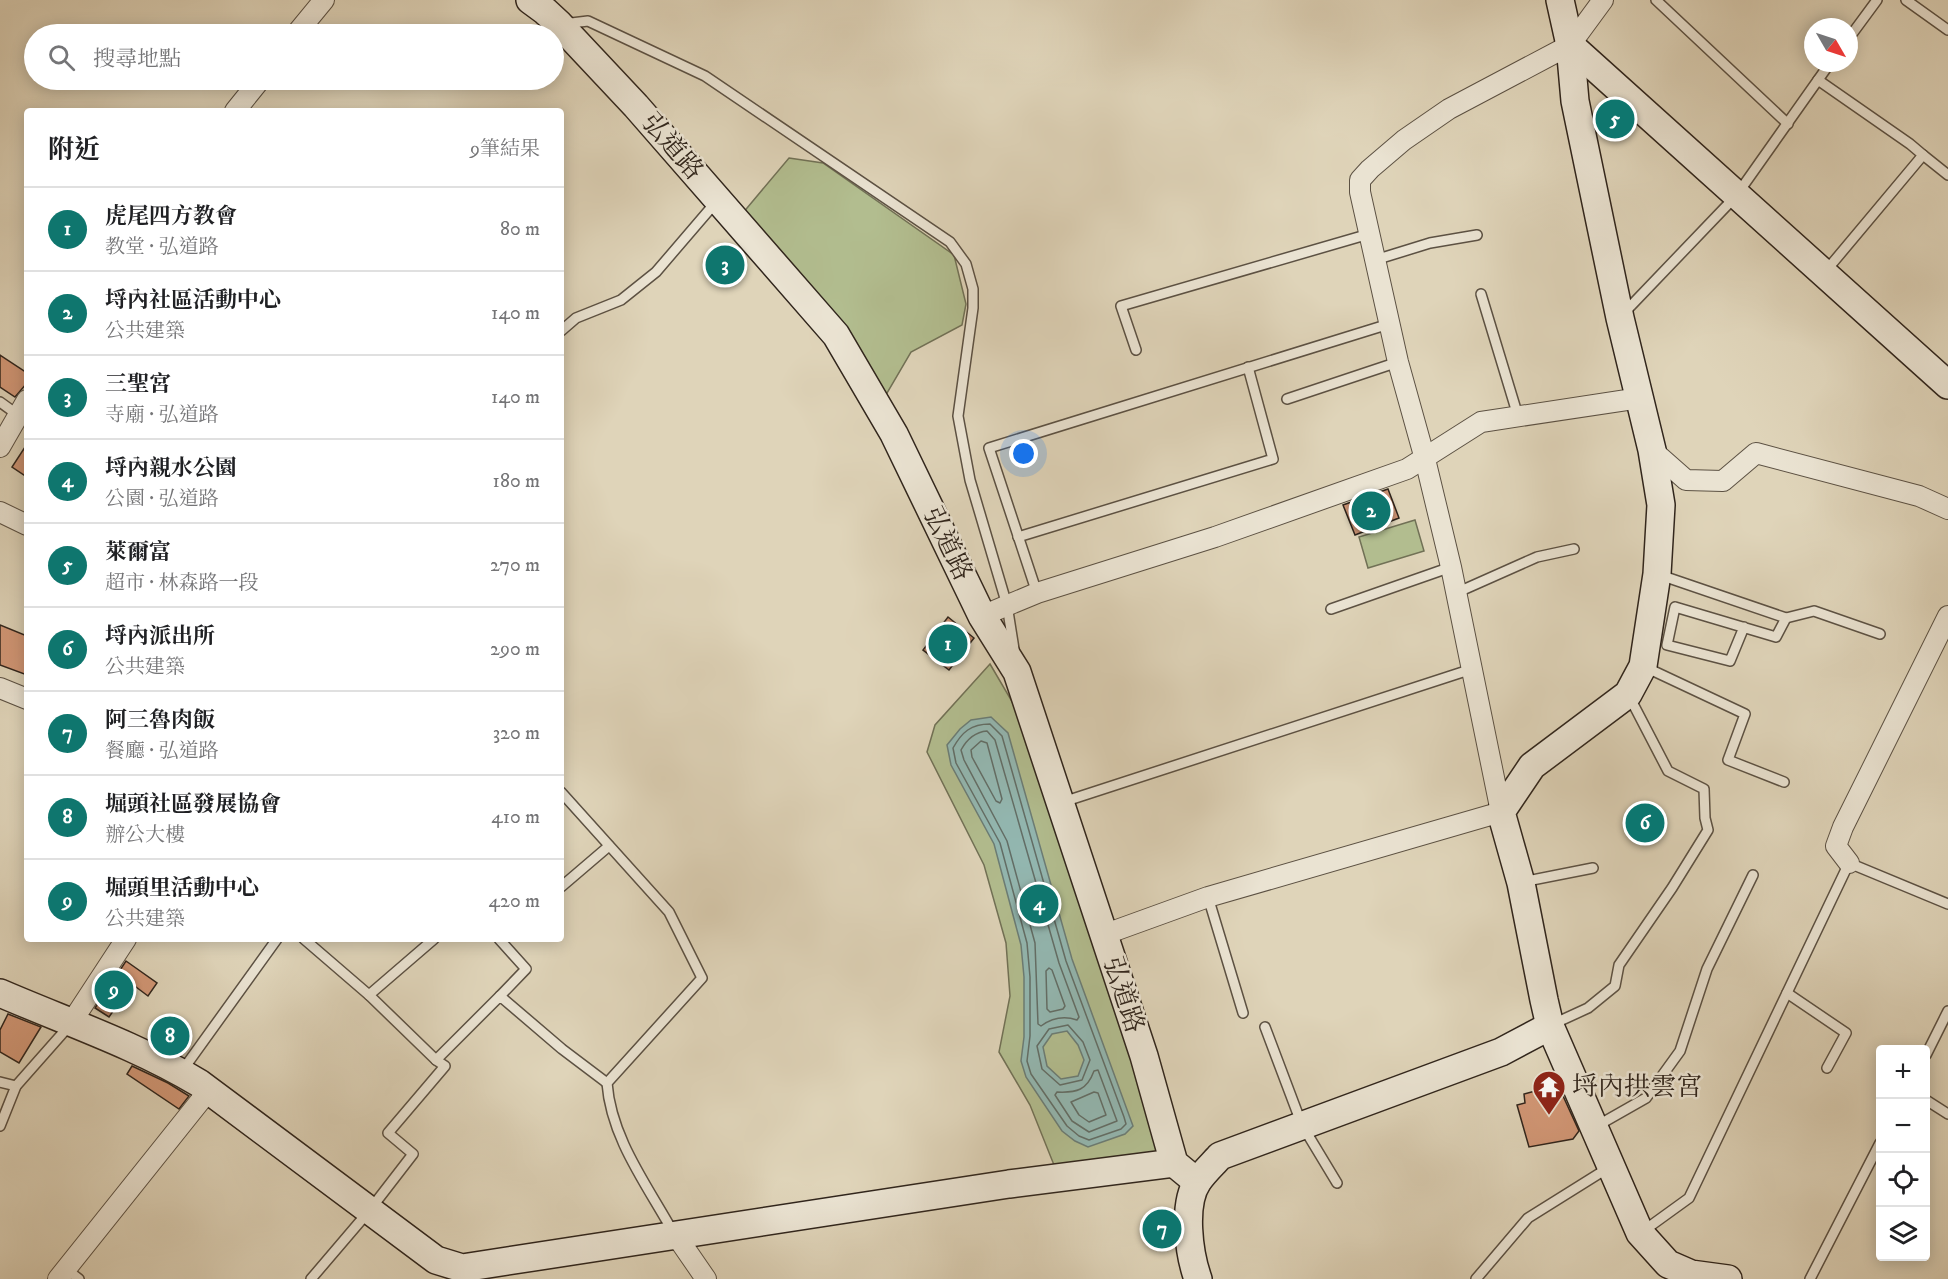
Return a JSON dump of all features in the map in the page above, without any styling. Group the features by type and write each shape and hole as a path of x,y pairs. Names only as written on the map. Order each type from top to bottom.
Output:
{"street":[{"path":"304,24 324,0"},
{"name":"弘道路","path":"530,0 545,10 559,24"},
{"path":"1103,934 1208,897 1501,812 1532,766 1628,694 1642,666 1657,574 1661,505 1652,450 1620,318 1575,101 1570,45 1560,0"},
{"path":"1602,0 1570,45 1449,109 1404,140 1360,180 1360,192 1398,362 1425,459 1451,567 1501,812 1521,882 1550,1026 1640,1233 1668,1264 1691,1276 1728,1279"},
{"name":"弘道路","path":"564,29 636,106 836,335 894,434 982,615 1017,672 1144,1056 1174,1163"},
{"path":"1570,45 1948,385"},
{"path":"237,108 252,90"},
{"path":"982,615 1036,593 1215,537 1407,469 1481,422 1640,398"},
{"path":"0,447 22,408"},
{"path":"1652,450 1686,480 1723,481 1756,453 1919,496 1948,509"},
{"path":"0,512 24,524"},
{"path":"1849,863 1836,846 1843,827 1948,616"},
{"path":"0,688 24,698"},
{"path":"71,1023 124,942"},
{"path":"0,993 129,1045 181,1072 436,1260 465,1274 675,1234 1009,1184 1174,1163 1197,1182"},
{"path":"1198,1279 1189,1228 1189,1203 1197,1182 1220,1156 1501,1052 1550,1026"},
{"path":"68,1276 208,1090"},
{"path":"675,1234 706,1279"}],"lane":[{"path":"1656,0 1788,124"},
{"path":"1858,26 1877,0"},
{"path":"1905,0 1948,30"},
{"path":"559,24 588,21 705,76 950,243 966,264 973,290 973,308 958,416 970,480 1007,605 1017,672"},
{"path":"1620,318 1736,196 1824,72"},
{"path":"1818,80 1910,144 1948,175"},
{"path":"1823,273 1923,155"},
{"path":"564,328 576,318 621,300 656,272 718,200"},
{"path":"1136,350 1121,306 1369,234"},
{"path":"1375,260 1430,243 1477,235"},
{"path":"1480,294 1518,416"},
{"path":"1036,593 989,448 1389,324"},
{"path":"1287,399 1398,362"},
{"path":"1018,537 1273,459 1248,367"},
{"path":"0,402 22,408"},
{"path":"1456,593 1537,557 1574,549"},
{"path":"1330,609 1451,567"},
{"path":"1657,574 1786,618 1814,611 1880,634"},
{"path":"1744,627 1730,661 1667,645 1675,607 1744,627 1776,637 1786,618"},
{"path":"1642,666 1745,714 1728,760 1784,782"},
{"path":"1060,803 1472,669"},
{"path":"1550,1026 1588,1008 1615,987 1619,965 1672,888 1708,830 1705,818 1704,789 1668,771 1628,694"},
{"path":"564,795 669,912 702,978 608,1083 608,1096 618,1134 675,1234"},
{"path":"564,884 609,846"},
{"path":"1640,1233 1689,1197 1849,863 1948,904"},
{"path":"1521,882 1593,868"},
{"path":"1593,1128 1646,1098 1680,1051 1707,969 1753,875"},
{"path":"1208,897 1243,1013"},
{"path":"181,1072 275,942"},
{"path":"307,942 369,995 445,1066 388,1133 413,1154 369,1211 311,1279"},
{"path":"369,995 431,942"},
{"path":"436,1060 526,969 502,942"},
{"path":"1787,993 1846,1033 1827,1068"},
{"path":"500,996 562,1049 608,1083"},
{"path":"1930,1047 1948,1011"},
{"path":"0,1126 16,1086 71,1023"},
{"path":"1265,1026 1302,1125 1337,1183"},
{"path":"0,1082 16,1086"},
{"path":"1930,1103 1948,1114"},
{"path":"1810,1279 1876,1153"},
{"path":"1476,1279 1528,1218 1610,1166"}],"green space":[{"path":"789,158 823,163 954,255 966,304 962,325 911,352 883,400 742,214"},
{"path":"1415,520 1424,551 1368,568 1359,537"},
{"path":"990,664 1024,722 1164,1155 1056,1170 1030,1105 999,1052 1010,996 1006,943 984,865 927,752 935,725"}],"water":[{"path":"991,717 1008,733 1072,959 1133,1126 1125,1134 1088,1147 1062,1131 1026,1077 1021,1061 1024,1037 1024,977 1021,945 994,844 951,765 947,745 971,720","holes":["1067,1031 1078,1045 1084,1060 1078,1076 1061,1079 1047,1066 1043,1047 1052,1034"]}],"building":[{"path":"721,251 738,268 728,278 711,261"},
{"path":"0,355 24,371 24,386 15,397 0,387"},
{"path":"24,449 24,475 12,467"},
{"path":"1388,489 1399,518 1355,535 1343,505"},
{"path":"948,617 974,638 949,670 923,650"},
{"path":"0,625 24,635 24,674 0,665"},
{"path":"126,961 157,983 148,996 132,984 109,1017 95,1008"},
{"path":"8,1014 41,1027 19,1063 0,1052 0,1030"},
{"path":"132,1066 189,1096 179,1109 127,1074"},
{"name":"埒內拱雲宮","path":"1558,1085 1579,1131 1573,1139 1529,1147 1517,1105 1525,1103 1524,1094"}],"place":[{"name":"萊爾富","path":"1615,119"},
{"name":"三聖宮","path":"725,265"},
{"name":"埒內社區活動中心","path":"1371,511"},
{"name":"虎尾四方教會","path":"948,644"},
{"name":"埒內派出所","path":"1645,823"},
{"name":"埒內親水公園","path":"1039,904"},
{"name":"堀頭里活動中心","path":"114,990"},
{"name":"堀頭社區發展協會","path":"170,1036"},
{"name":"埒內拱雲宮","path":"1549,1116"},
{"name":"阿三魯肉飯","path":"1162,1229"}]}
